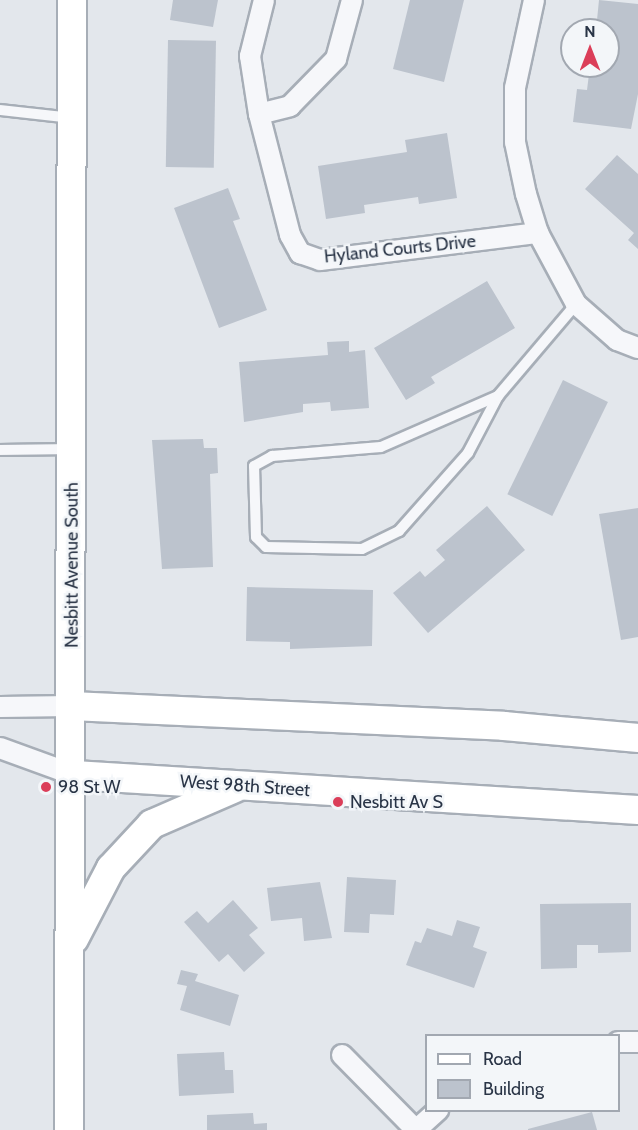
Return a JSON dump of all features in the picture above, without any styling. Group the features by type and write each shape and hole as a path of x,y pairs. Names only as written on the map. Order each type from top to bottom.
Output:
{"street":[{"name":"Nesbitt Avenue South","path":"69,1130 74,775 71,706 72,0"},
{"name":"Hyland Courts Drive","path":"264,0 250,57 259,114 290,235 300,253 320,260 538,233"},
{"path":"259,114 290,106 336,58 352,0"},
{"path":"534,0 515,88 515,142 538,233 576,304 617,340 638,348"},
{"path":"0,707 71,706 504,726 638,738"},
{"name":"West 98th Street","path":"0,748 74,775 240,786 515,798 638,810"},
{"path":"72,943 111,868 152,824 240,786"},
{"path":"620,1042 638,1042"},
{"path":"342,1055 416,1130 436,1112"}],"lane":[{"path":"0,110 72,118"},
{"path":"498,396 381,447 272,456 254,466 256,537 267,547 362,549 399,531 468,453 498,396 576,304"},
{"path":"0,450 72,450"}],"building":[{"path":"173,0 218,0 213,27 170,20"},
{"path":"410,0 464,0 444,82 393,69"},
{"path":"599,0 638,4 638,94 631,129 573,122 577,89 587,90 588,78 620,78 620,18 597,18"},
{"path":"168,40 216,41 214,168 166,167"},
{"path":"447,133 457,198 419,204 418,197 364,205 365,213 326,219 318,166 407,152 405,140"},
{"path":"617,155 638,174 638,249 628,240 634,233 585,189"},
{"path":"228,188 240,219 233,221 267,310 219,328 174,208"},
{"path":"487,281 515,328 431,377 435,383 406,400 374,348"},
{"path":"349,341 349,352 365,350 369,408 331,411 330,402 303,404 303,412 244,422 239,362 328,355 327,342"},
{"path":"563,380 608,402 552,516 507,494"},
{"path":"203,439 204,448 217,448 218,473 210,474 213,567 162,569 152,440"},
{"path":"487,506 525,550 428,633 393,593 420,571 425,577 445,560 436,550"},
{"path":"638,508 638,637 621,640 599,514"},
{"path":"247,587 373,590 372,646 290,649 290,642 246,641"},
{"path":"347,877 396,880 394,915 370,914 369,933 344,932"},
{"path":"320,882 332,938 304,941 302,918 271,921 267,888"},
{"path":"233,900 258,928 249,935 265,953 244,972 228,954 219,962 184,922 197,911 208,923"},
{"path":"631,903 631,952 598,953 598,945 577,945 577,968 541,969 540,904"},
{"path":"457,920 480,927 473,947 487,952 474,988 406,965 415,941 421,943 427,928 452,936"},
{"path":"181,970 198,974 195,981 239,995 230,1026 180,1010 187,986 177,984"},
{"path":"224,1052 225,1070 233,1070 234,1093 179,1096 177,1054"},
{"path":"592,1112 597,1130 528,1130 528,1129"},
{"path":"253,1113 254,1124 267,1123 267,1130 207,1130 207,1115"}],"place":[{"name":"98 St W","path":"46,787"},
{"name":"Nesbitt Av S","path":"338,802"}]}
